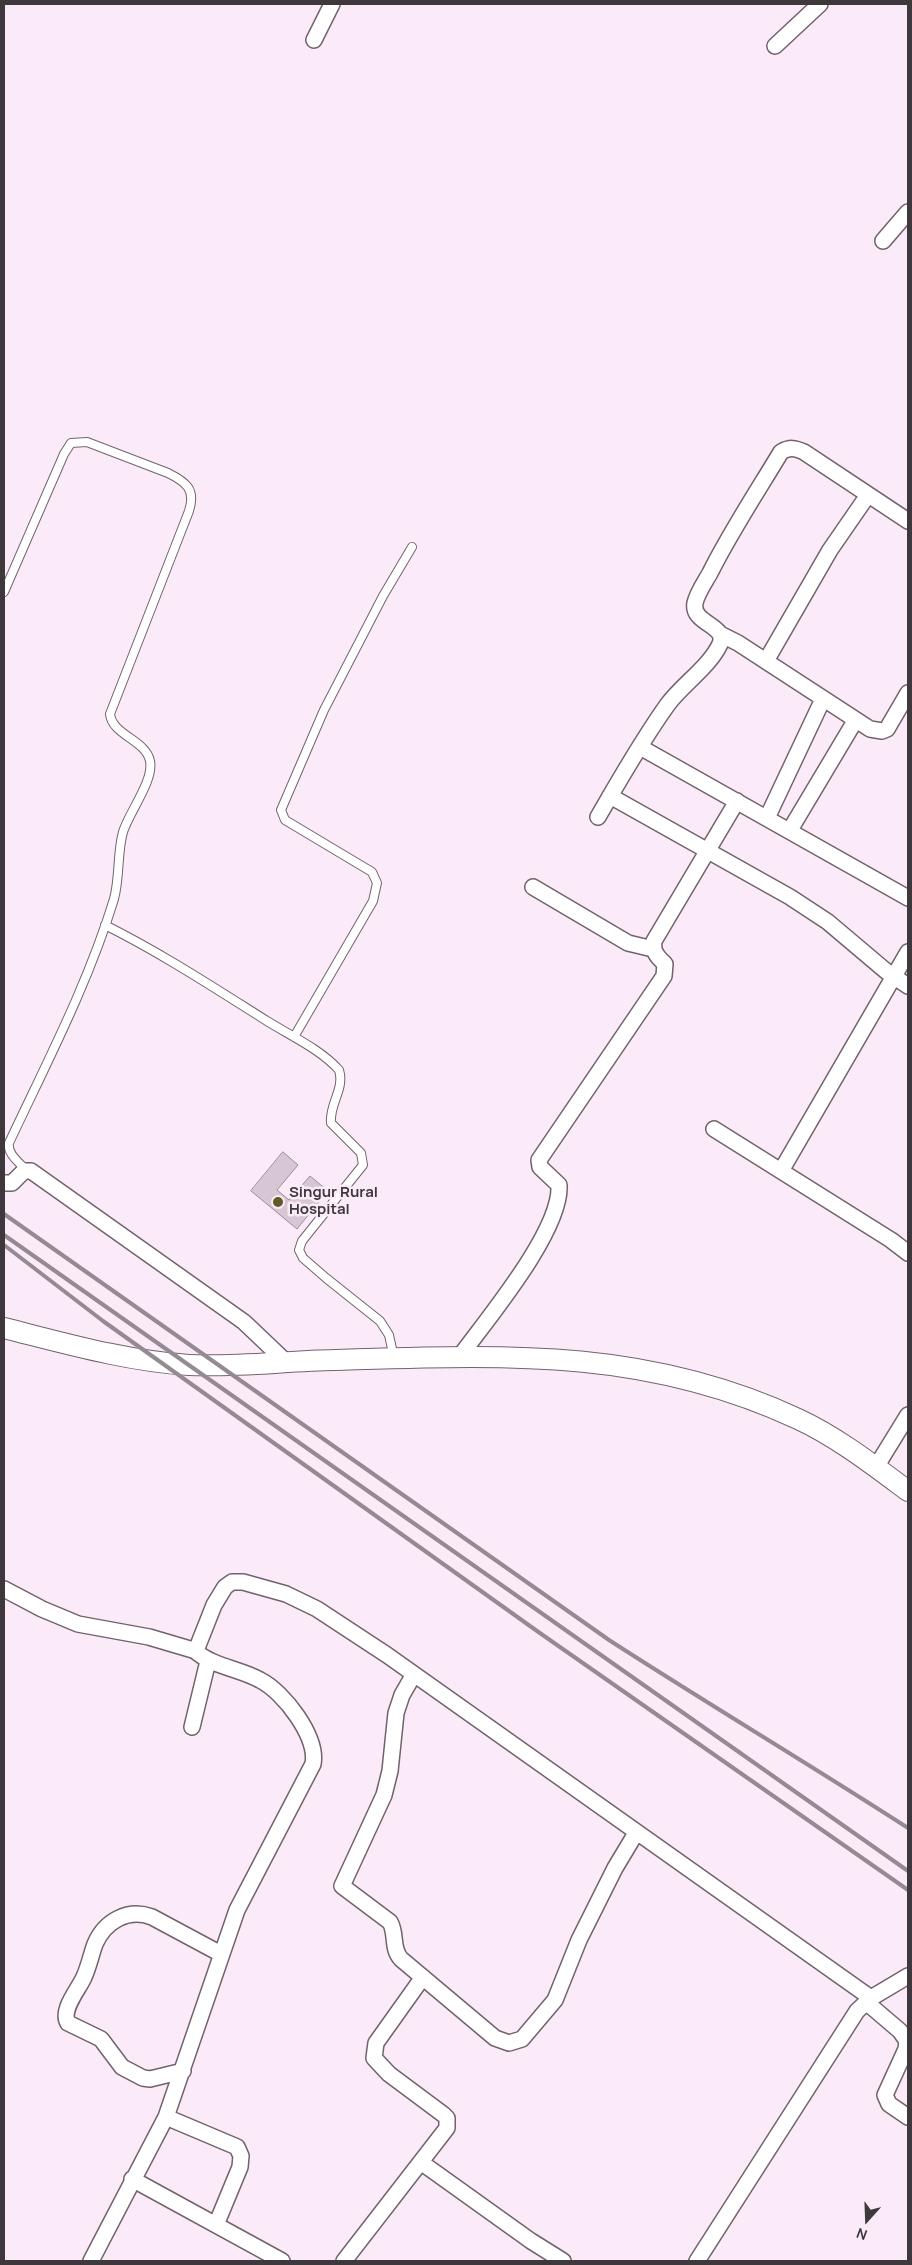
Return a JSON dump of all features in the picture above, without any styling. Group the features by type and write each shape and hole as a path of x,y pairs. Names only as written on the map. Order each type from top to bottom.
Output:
{"main road":[{"path":"4,1328 163,1363 218,1365 285,1361 461,1356 582,1360 639,1368 692,1379 756,1401 798,1419 876,1467 908,1491"}],"street":[{"path":"314,40 332,4"},
{"path":"775,46 820,4"},
{"path":"883,241 908,212"},
{"path":"908,521 804,452 788,448 782,452 723,547 696,600 696,615 720,634 738,643 870,729 882,731 887,729 908,693"},
{"path":"766,661 830,550 868,495"},
{"path":"598,817 669,703 718,648 720,634"},
{"path":"767,818 823,700"},
{"path":"790,830 855,721"},
{"path":"640,747 908,898"},
{"path":"610,796 808,909 908,986"},
{"path":"653,949 654,941 737,801"},
{"path":"461,1356 532,1255 545,1234 554,1213 559,1185 540,1167 539,1160 664,976 665,964 653,949 628,943 533,887"},
{"path":"781,1171 908,952"},
{"path":"714,1129 892,1240 908,1253"},
{"path":"4,1183 12,1183 26,1170 31,1171 244,1322 285,1361"},
{"path":"876,1467 908,1415"},
{"path":"194,1650 198,1648 219,1595 225,1587 236,1581 286,1594 317,1608 414,1674 869,2000 900,2031 907,2041 906,2049 885,2095 888,2104 908,2117"},
{"path":"4,1589 42,1609 78,1624 149,1637 194,1650 208,1661 261,1680 268,1685 301,1722 310,1738 315,1754 310,1772 243,1897 221,1954 166,2117 132,2179 91,2261"},
{"path":"192,1727 208,1661"},
{"path":"414,1674 402,1694 396,1713 390,1772 384,1795 342,1886 390,1922 393,1926 394,1948 397,1955 495,2038 509,2043 522,2039 555,2000 578,1940 615,1868 636,1833"},
{"path":"182,2071 150,2079 136,2074 117,2062 101,2039 68,2023 66,2011 85,1975 99,1936 112,1923 125,1915 144,1914 152,1917 221,1954"},
{"path":"697,2261 844,2030 869,2000 908,1976"},
{"path":"344,2261 422,2163 447,2128 447,2118 389,2074 377,2062 374,2053 376,2043 423,1977"},
{"path":"166,2117 237,2147 240,2152 240,2167 216,2225"},
{"path":"422,2163 531,2241 563,2261"},
{"path":"132,2179 282,2261"}],"lane":[{"path":"4,592 64,454 71,443 87,442 159,469 178,478 190,489 192,496 189,510 110,714 110,719 114,724 148,754 150,768 123,832 118,883 83,985 6,1146 26,1170"},
{"path":"294,1037 372,900 377,883 372,872 285,820 280,810 324,710 383,596 412,547"},
{"path":"105,925 162,954 294,1037 339,1070 341,1081 330,1122 361,1153 364,1160 361,1168 302,1241 300,1254 326,1278 380,1321 389,1335 394,1358"}],"building":[{"path":"283,1152 298,1165 277,1190 289,1200 310,1176 328,1191 297,1229 251,1191"}],"railway":[{"path":"4,1214 609,1640 908,1828"},
{"path":"4,1235 908,1871"},
{"path":"4,1245 103,1321 537,1631 908,1890"}],"place":[{"name":"Singur Rural Hospital","path":"278,1202"}]}
